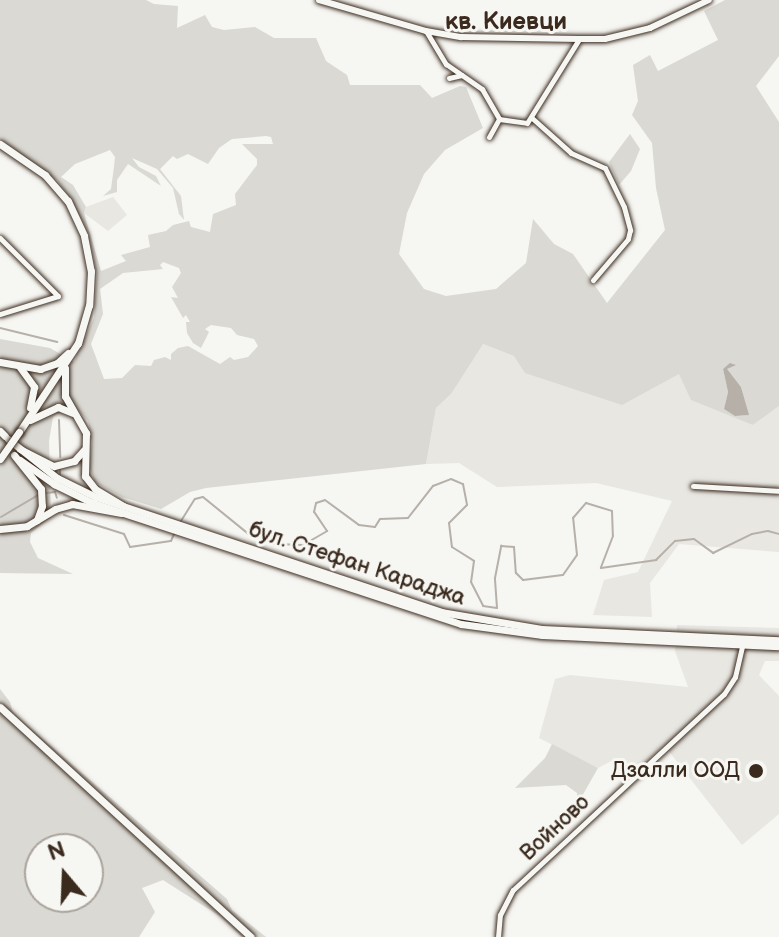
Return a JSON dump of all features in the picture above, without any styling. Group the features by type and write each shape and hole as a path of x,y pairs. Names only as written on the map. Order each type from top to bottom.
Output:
{"main road":[{"path":"0,144 53,183 68,201 84,236 91,282 87,315 78,343 0,459"},
{"path":"0,362 49,367 78,343"},
{"path":"69,358 63,391 85,429 84,469 88,482 122,510"},
{"path":"18,365 31,379 34,391 20,429"},
{"path":"20,429 43,411 58,407 78,416"},
{"name":"бул. Стефан Караджа","path":"1,435 17,452 66,483 122,510 462,617 542,629 779,643"},
{"path":"17,452 42,463 59,466 77,459 87,444"},
{"path":"17,452 41,489 41,511 35,521"},
{"path":"0,529 35,521 72,504 122,510"},
{"path":"0,523 12,528"},
{"path":"0,707 251,937"}],"street":[{"path":"319,0 426,31 489,39 605,39 650,28 709,0"},
{"path":"426,31 446,64 482,89 499,119 521,124 532,118 579,39"},
{"path":"449,78 463,75"},
{"path":"532,118 571,153 605,168 624,207 630,237 593,280"},
{"path":"489,137 499,119"},
{"path":"0,238 58,296 0,314"},
{"path":"693,486 779,491"},
{"name":"Войново","path":"498,937 500,915 513,890 724,694 735,677 742,642"}],"shaded area":[{"path":"0,0 146,0 154,4 178,6 177,28 205,15 212,27 224,30 255,27 274,38 316,38 326,61 347,75 350,85 420,85 432,98 460,86 466,87 483,128 445,150 424,174 407,213 399,254 424,289 446,296 496,289 526,263 533,219 554,244 573,254 607,303 665,230 656,188 652,143 632,115 638,101 633,65 650,55 658,71 718,40 704,11 725,0 779,0 779,56 756,86 779,122 779,406 753,425 691,400 679,374 622,405 525,373 514,356 483,344 451,394 436,408 426,464 206,488 190,492 161,509 122,497 95,482 89,466 92,443 88,421 72,403 53,417 49,441 51,517 31,533 30,542 38,558 73,574 0,573 0,339 50,348 74,362 94,318 97,274 88,232 71,199 57,180 0,139","holes":["271,137 273,144 242,144 257,159 257,165 235,194 236,205 213,214 210,232 191,227 189,221 173,225 166,231 148,235 150,247 121,255 126,261 101,271 84,213 86,207 73,185 61,177 75,164 110,150 115,157 111,189 103,196 117,192 117,180 128,164 161,186 156,176 139,167 132,158 157,169 173,188 179,214 184,220 181,196 160,169 173,156 177,159 188,154 208,164 219,148 232,139","163,262 179,268 181,273 172,287 178,298 171,297 183,318 186,315 190,322 186,322 187,333 193,343 201,348 209,332 205,329 211,325 231,328 237,335 254,339 258,346 248,357 234,360 230,357 220,364 188,346 178,348 171,354 171,360 165,357 154,360 151,366 135,365 122,378 104,379 91,344 103,314 100,289 123,273 163,269 160,265","734,363 726,369 741,387 748,415 735,416 724,409 728,392 723,369"]},
{"path":"630,134 640,149 631,171 619,185 609,162"},
{"path":"113,197 127,215 108,231 84,213 86,207"},
{"path":"483,344 514,356 679,373 753,425 779,406 779,552 679,544 650,583 652,617 593,615 604,580 638,572 672,501 596,483 497,487 459,463 426,464 436,408 451,394 466,360"},
{"path":"730,363 736,365 727,369 741,387 749,415 735,416 724,409 728,392 723,369"},
{"path":"677,625 779,628 779,661 765,661 759,675 779,696 779,814 742,845 664,745 633,773 615,759 598,768 539,738 555,679 570,675 688,687 675,651"},
{"path":"0,689 10,702 13,713 227,899 232,910 266,937 242,937 221,917 163,880 142,888 155,912 139,937 0,937"},
{"path":"552,744 598,768 577,805 577,793 566,785 515,788 545,758"}],"waterway":[{"path":"0,328 57,342"},
{"path":"59,420 60,457"},
{"path":"181,521 195,499 203,497 251,536 275,544 303,545 327,531 314,512 316,503 325,500 359,525 375,527 380,519 408,518 433,486 451,479 463,484 467,505 449,523 452,547 474,561 471,582 483,606 497,608 495,578 501,546 514,547 516,573 523,580 563,575 577,555 573,518 586,503 612,511 613,536 601,568 656,560 675,541 694,539 713,553 752,534 768,531 779,534"},
{"path":"47,493 55,492 57,498"},
{"path":"1,517 38,495"},
{"path":"64,515 124,534 130,547 171,541 174,534"}],"place":[{"name":"Дзалли ООД","path":"756,771"}],"district":[{"name":"кв. Киевци","path":"506,22"}]}
